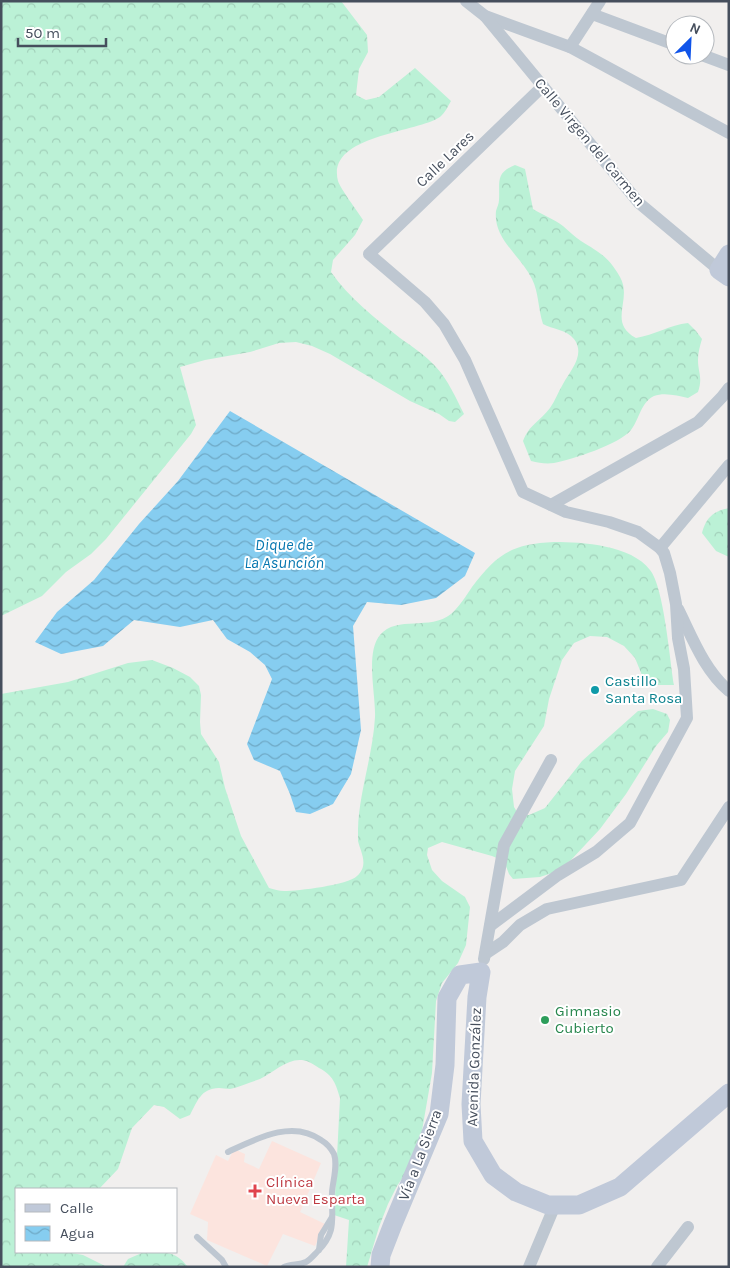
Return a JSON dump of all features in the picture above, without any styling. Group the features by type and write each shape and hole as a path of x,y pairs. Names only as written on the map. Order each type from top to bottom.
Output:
{"street":[{"path":"466,1 485,16 570,47 729,133"},
{"path":"570,47 600,1"},
{"path":"592,14 665,41"},
{"name":"Calle Virgen del Carmen","path":"485,16 639,203 724,274"},
{"path":"715,60 729,65"},
{"name":"Calle Lares","path":"543,86 369,254 424,302 444,324 465,360 523,492 551,505"},
{"path":"724,274 729,254"},
{"path":"551,505 698,422 729,388"},
{"path":"660,548 729,465"},
{"path":"490,926 558,876 596,852 630,823 687,718 684,669 678,638 676,604 664,553 638,532 609,522 566,512 551,505"},
{"path":"676,604 705,663 719,682 729,691"},
{"path":"483,963 504,845 552,760"},
{"path":"483,963 520,925 547,909 681,880 729,807"},
{"name":"Avenida González","path":"483,963 477,997 471,1104 473,1141 493,1175 516,1192 548,1204 579,1206 620,1187 729,1093"},
{"name":"Vía a La Sierra","path":"380,1267 381,1256 393,1224 439,1114 445,1066 447,998 460,975 483,963"},
{"path":"529,1267 555,1205"},
{"path":"657,1267 688,1227"}],"lane":[{"path":"228,1152 279,1132 302,1131 316,1136 326,1143 334,1155 336,1167 333,1182 332,1216 321,1235 319,1250 306,1265 284,1267"},
{"path":"197,1237 222,1260 226,1267"}],"shaded area":[{"name":"Clínica Nueva Esparta","path":"272,1141 321,1163 300,1212 325,1224 315,1246 283,1234 267,1266 207,1240 208,1222 190,1214 216,1155 228,1161 234,1149 245,1154 244,1162 259,1169"}],"green space":[{"path":"1,1 341,1 367,35 368,52 359,69 356,95 366,100 379,97 415,68 451,101 440,117 376,138 359,145 346,154 338,166 338,181 363,220 355,235 333,260 331,272 363,307 424,355 436,367 448,383 464,414 455,422 449,421 439,414 410,401 330,354 312,346 296,342 279,343 250,352 205,360 180,367 196,425 191,434 106,539 91,554 66,572 42,596 1,616"},
{"path":"515,165 525,169 533,209 560,224 599,252 616,270 623,286 622,318 623,325 628,332 636,338 688,323 702,339 698,357 700,379 698,392 688,398 667,394 654,396 646,402 631,430 617,441 595,451 554,463 531,461 523,441 528,431 552,405 576,363 578,351 577,345 571,336 543,324 532,279 503,239 499,230 496,221 496,211 499,201 499,183 504,171"},
{"path":"729,508 729,557 716,551 702,533 711,516"},
{"path":"539,543 592,544 619,550 642,562 650,570 655,579 663,608 674,685 646,685 635,658 624,646 607,637 590,636 574,643 562,660 549,699 544,726 515,771 512,789 514,807 519,815 529,815 545,808 582,761 638,711 653,709 667,714 670,720 668,732 656,746 626,794 600,829 571,860 555,872 540,877 513,879 504,861 492,856 442,842 428,848 427,855 432,870 442,881 465,897 470,907 466,945 458,963 442,983 436,1001 432,1073 419,1148 388,1204 367,1267 346,1267 349,1220 334,1215 339,1093 328,1074 310,1063 296,1060 283,1065 260,1079 237,1087 208,1090 200,1097 190,1115 180,1119 164,1107 154,1105 132,1128 118,1169 100,1188 15,1188 15,1253 72,1253 83,1255 107,1267 1,1267 1,694 68,682 128,663 152,660 190,677 199,686 201,695 201,734 219,762 225,788 241,836 269,888 291,891 344,882 357,876 363,868 362,854 358,841 359,815 374,731 375,708 372,663 373,652 380,635 387,629 395,626 433,622 443,619 457,608 489,566 516,548"},
{"path":"142,1253 169,1253 178,1257 188,1267 123,1267 128,1259"}],"water":[{"name":"Dique de La Asunción","path":"230,411 475,553 465,576 436,598 401,605 367,602 353,626 361,730 351,774 333,804 310,814 296,812 280,771 254,760 247,744 272,679 265,665 250,652 227,639 213,620 180,627 134,620 103,646 61,654 35,642 57,612 94,580 139,524 178,481"}],"place":[{"name":"Castillo Santa Rosa","path":"595,690"},
{"name":"Gimnasio Cubierto","path":"545,1020"},
{"name":"Clínica Nueva Esparta","path":"255,1191"}]}
